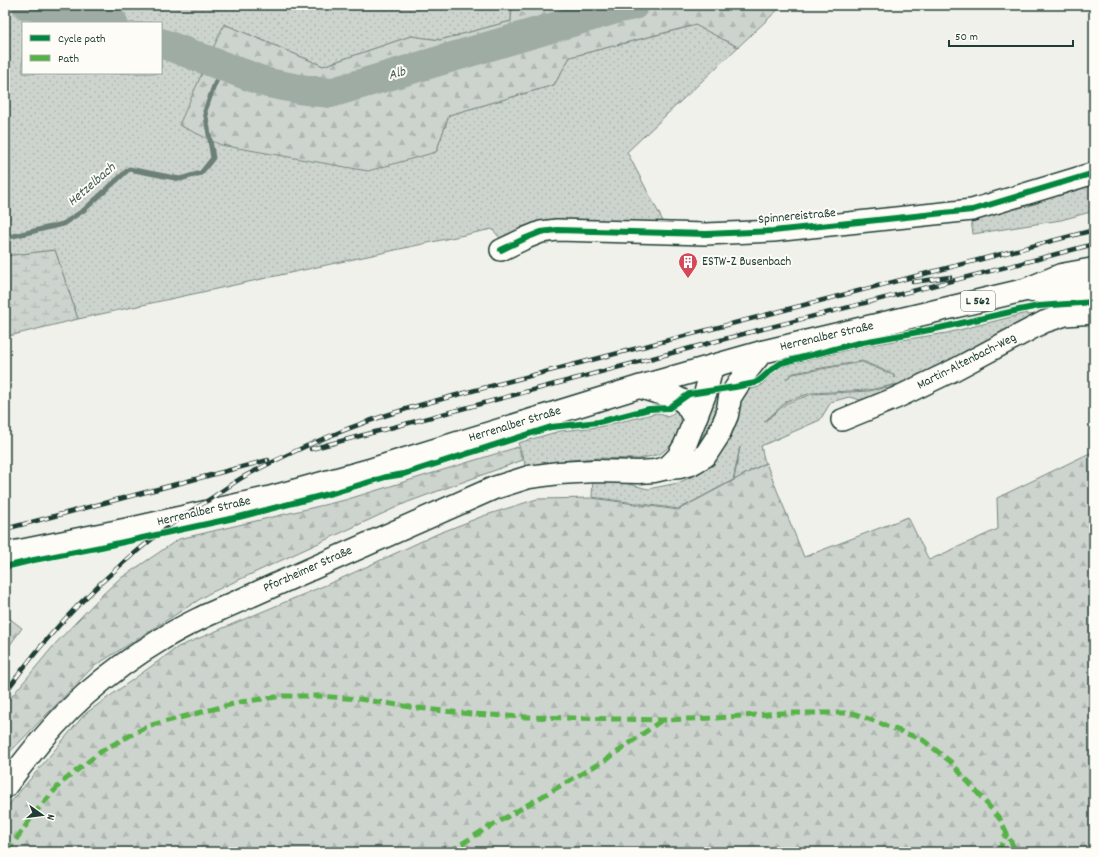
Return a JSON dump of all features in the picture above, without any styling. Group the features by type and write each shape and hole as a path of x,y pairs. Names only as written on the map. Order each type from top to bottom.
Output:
{"main road":[{"name":"Herrenalber Straße","path":"5,554 268,498 373,469 639,387 762,352 1025,290 1061,275 1094,269"},
{"name":"Herrenalber Straße","path":"1025,290 1065,292 1094,287"},
{"path":"712,366 730,397 746,372 762,352"},
{"path":"667,468 678,457 685,445 706,391 712,366"},
{"path":"639,387 673,396 681,400 686,404 696,419"},
{"name":"Pforzheimer Straße","path":"5,787 27,757 55,725 85,695 123,664 156,642 205,616 494,488 529,477 559,473 595,471 654,471 690,464 705,456 718,436 727,415 730,397"}],"street":[{"name":"Spinnereistraße","path":"501,250 541,232 557,230 706,234 773,232 972,210 1094,173"},
{"name":"Martin-Altenbach-Weg","path":"842,420 896,398 954,370 1044,322 1065,315 1094,313"}],"green space":[{"path":"5,5 512,5 511,21 440,40 411,36 323,66 224,24 436,152 449,115 554,85 570,57 696,25 738,47 627,152 665,225 501,239 492,229 78,319 55,250 5,256"},
{"path":"512,5 783,5 738,47 695,25 570,57 554,85 449,115 436,152 368,171 221,145 179,125 224,24 323,66 411,36 440,40 511,21"},
{"path":"1094,179 1094,211 1061,220 973,234 971,220 1039,203 1037,195"},
{"path":"55,250 78,319 5,337 5,256"},
{"path":"1027,313 1028,315 1038,314 871,403 849,397 831,402 820,420 761,446 765,463 734,480 740,447 733,480 679,509 592,497 593,480 625,483 648,489 678,483 700,473 720,453 735,427 741,394 743,391 759,387 777,369 863,346 947,333","holes":["862,361 893,374 895,378 893,375 862,362 793,374 786,379 793,373","897,384 869,391 812,394 787,403 764,422 787,401 811,393 869,390"]},
{"path":"711,396 719,396 717,408 709,425 698,442"},
{"path":"680,408 684,420 681,434 660,454 639,459 599,458 570,460 525,467 518,443 560,431 599,427 657,413 668,417"},
{"path":"518,447 523,460 408,502 208,594 93,667 5,757 5,705 7,702 55,644 103,594 118,580 179,539 345,500"},
{"path":"1094,451 1094,852 5,852 5,813 11,802 85,714 178,647 340,579 437,534 483,516 537,499 592,498 678,510 766,463 804,557 908,517 929,560 998,529 997,498"},
{"path":"5,615 22,628 5,652"}],"waterway":[{"name":"Alb","path":"27,5 97,15 111,22"},
{"name":"Alb","path":"162,43 268,83 330,93 619,8 634,5"},
{"name":"Hetzelbach","path":"5,238 63,224 84,210 129,169 180,179 201,173 213,158 205,111 223,66"}],"railway":[{"path":"5,693 22,669 60,624 101,583 146,544 174,523 240,479 278,459 354,426 392,413 491,386 1094,230"},
{"path":"311,449 747,333 1094,244"},
{"path":"913,282 950,277"},
{"path":"5,529 268,460"}],"marked path":[{"path":"7,852 34,814 61,783 103,750 148,726 241,702 283,696 319,696 359,699 417,708 471,714 526,717 662,720 782,713 853,713 923,740 951,762 1000,819 1016,852"},
{"path":"449,852 612,756 662,720"},
{"path":"998,852 1007,833"}],"cycle path":[{"path":"501,250 541,232 557,230 706,234 773,231 972,210 1094,173"},
{"path":"5,567 239,517 336,492 386,477 404,474 551,427 599,422 649,409 669,408 689,394 755,383 781,363 846,346 935,329 1039,306 1094,302"}],"place":[{"name":"ESTW-Z Busenbach","path":"688,279"}]}
